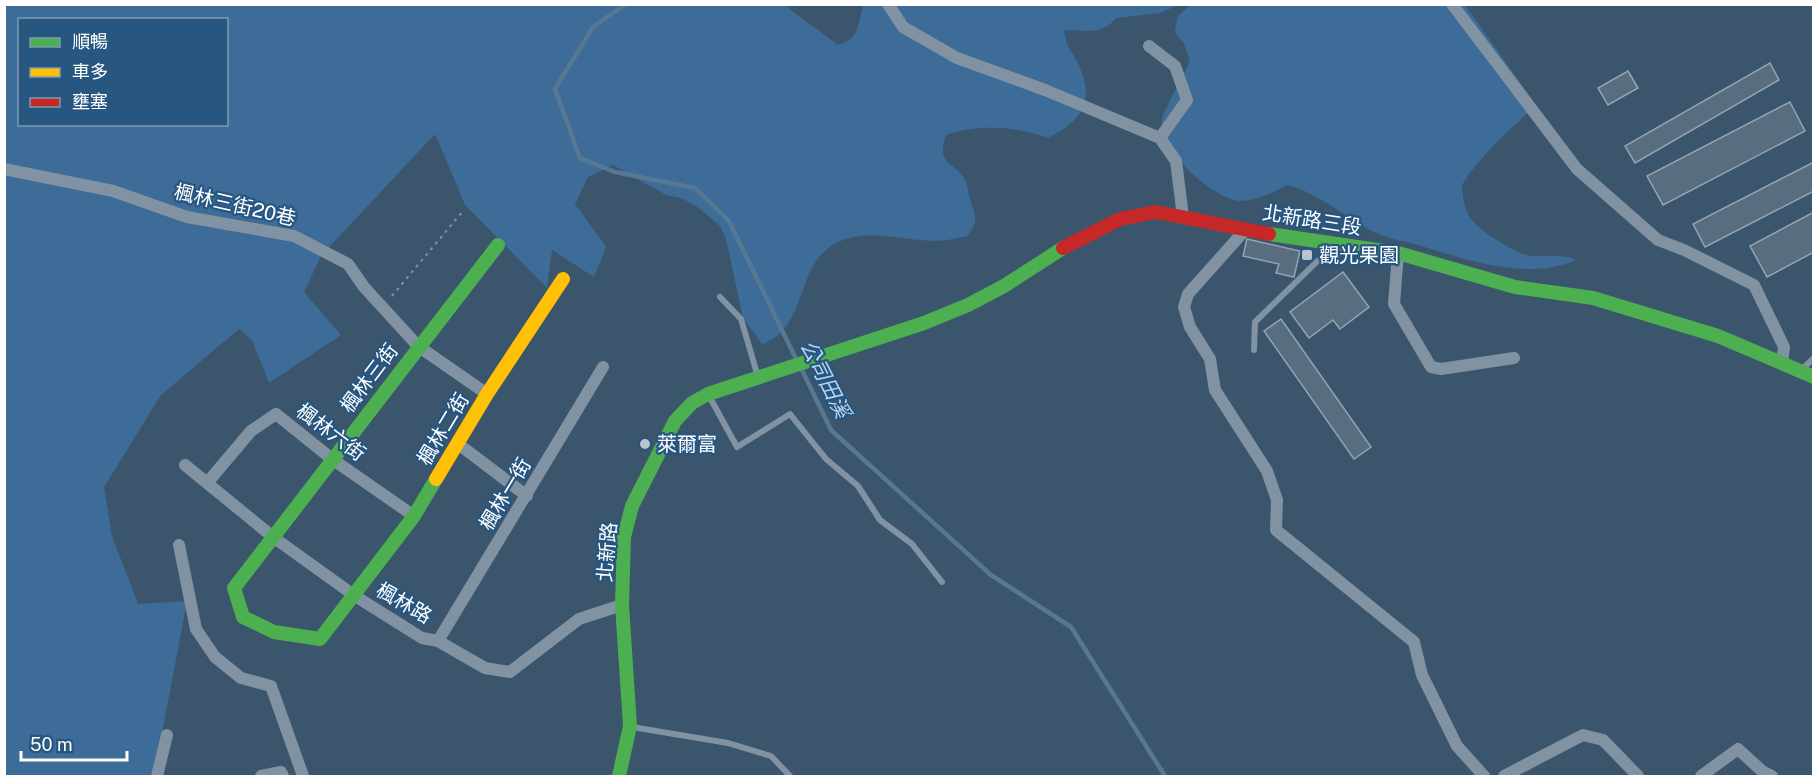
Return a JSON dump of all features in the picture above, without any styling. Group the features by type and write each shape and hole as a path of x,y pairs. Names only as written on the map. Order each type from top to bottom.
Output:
{"main road":[{"name":"北新路三段","path":"778,370 924,323 968,306 1004,286 1078,237 1120,219 1156,212 1398,253 1515,287 1593,298 1718,336 1814,377"},
{"name":"楓林三街","path":"355,596 320,639 274,632 243,617 234,588 498,245"},
{"name":"楓林二街","path":"355,596 414,516 487,394 563,279"},
{"name":"北新路","path":"619,777 630,726 621,605 624,537 632,506 675,421 692,403 708,394 778,370"}],"street":[{"path":"888,4 903,27 957,58 1045,90 1160,138 1176,161 1184,217"},
{"path":"1452,4 1577,169 1658,240 1684,250 1754,285 1784,347 1782,364"},
{"path":"1149,46 1175,66 1187,100 1160,138"},
{"name":"楓林三街20巷","path":"4,169 113,191 187,217 294,236 348,264 364,287 418,346 487,394"},
{"path":"1246,229 1188,294 1184,307 1190,327 1210,359 1215,390 1266,471 1277,500 1276,530 1414,642 1422,675 1457,746 1484,777"},
{"path":"1398,253 1394,304 1431,367 1441,369 1514,358"},
{"name":"楓林一街","path":"438,641 603,367"},
{"name":"楓林六街","path":"207,483 251,431 276,414 332,459 414,516"},
{"path":"458,443 527,496"},
{"name":"楓林路","path":"185,465 273,537 355,596 422,638 438,641 484,668 510,672 579,619 621,605"},
{"path":"179,545 196,629 214,657 241,678 271,686 303,777"},
{"path":"157,777 167,735"},
{"path":"1504,777 1583,735 1603,740 1638,777"},
{"path":"1701,777 1738,749 1772,777"},
{"path":"261,777 281,772 283,777"}],"lane":[{"path":"1254,350 1255,322 1336,244"},
{"path":"720,297 741,319 758,378"},
{"path":"1800,371 1814,358"},
{"path":"708,394 737,447 790,414 826,459 858,486 880,520 912,544 942,582"},
{"path":"630,726 728,743 771,756 790,777"}],"path":[{"path":"383,307 464,211"}],"shaded area":[{"path":"783,4 838,45 845,42 857,30 863,5 1177,5 1161,13 1116,18 1111,24 1099,30 1064,30 1068,46 1080,68 1086,91 1082,110 1069,125 1048,138 1023,131 997,128 971,129 946,135 943,146 945,159 966,182 974,213 974,225 968,236 936,241 869,236 843,240 831,246 820,256 812,269 794,313 786,326 776,337 762,344 743,318 726,239 720,226 696,206 681,198 666,195 613,165 588,177 575,204 606,247 594,277 552,250 547,288 465,205 435,134 321,256 304,292 341,335 269,383 252,340 239,329 161,395 104,487 112,536 138,604 187,601 154,776 5,776 5,5"},
{"path":"1190,5 1465,5 1536,105 1487,153 1462,185 1467,212 1483,230 1499,242 1517,251 1531,256 1559,256 1576,260 1536,269 1495,266 1388,237 1359,224 1324,201 1287,185 1264,196 1239,201 1228,198 1201,182 1188,170 1168,144 1163,131 1162,119 1190,61 1184,44 1175,32 1177,17"}],"building":[{"path":"1770,63 1779,80 1635,163 1625,146"},
{"path":"1628,71 1638,88 1608,105 1598,88"},
{"path":"1790,102 1805,131 1663,205 1647,176"},
{"path":"1814,162 1814,191 1705,247 1693,224"},
{"path":"1814,212 1814,252 1767,277 1750,246"},
{"path":"1247,239 1300,251 1294,277 1276,273 1279,264 1243,256"},
{"path":"1343,272 1369,307 1340,329 1333,320 1309,338 1290,312"},
{"path":"1281,319 1371,447 1354,459 1264,331"}],"waterway":[{"name":"公司田溪","path":"626,4 593,27 555,89 580,158 615,172 695,188 729,221 797,361"},
{"name":"公司田溪","path":"801,368 831,430 991,575 1071,627 1165,776"}],"traffic: fast":[{"path":"1269,234 1398,253 1515,287 1593,298 1718,336 1814,377"},
{"path":"436,479 414,516 320,639 274,632 243,617 234,588 498,245"},
{"path":"619,776 630,726 622,605 624,537 632,506 675,421 692,403 708,394 924,323 968,305 1004,286 1063,248"}],"traffic: slow":[{"path":"436,479 487,394 563,279"}],"traffic: jam":[{"path":"1063,248 1120,219 1156,212 1269,234"}],"place":[{"name":"觀光果園","path":"1307,255"},
{"name":"萊爾富","path":"645,444"}]}
